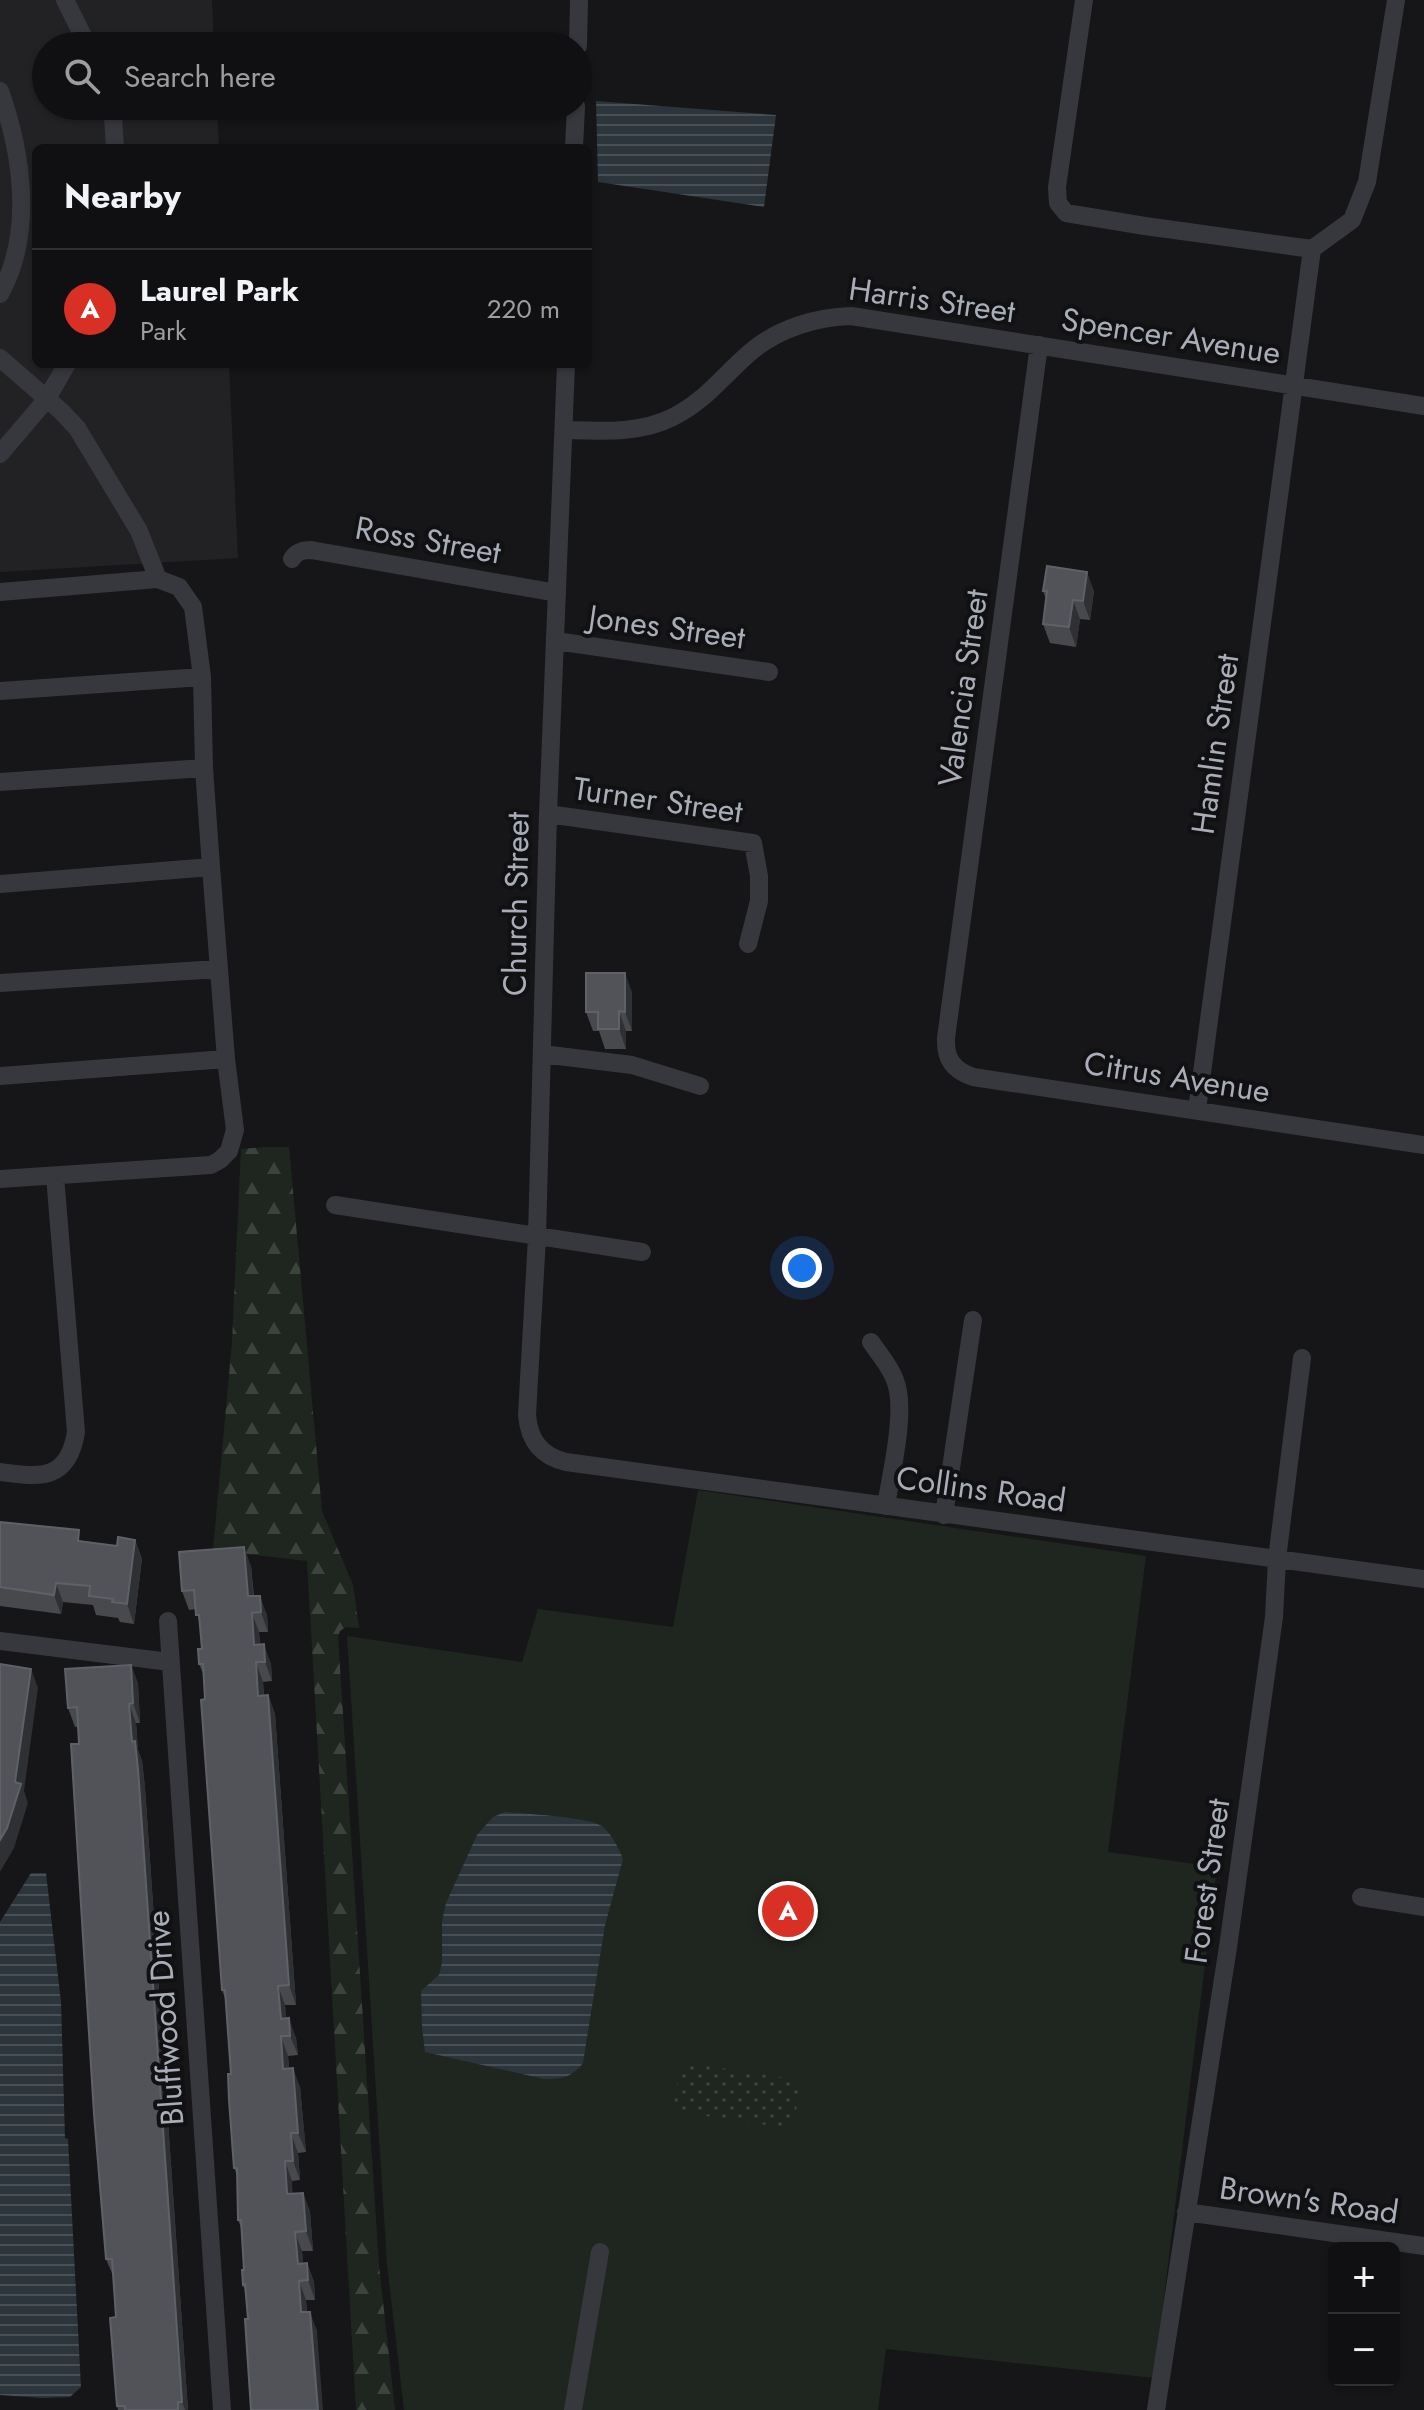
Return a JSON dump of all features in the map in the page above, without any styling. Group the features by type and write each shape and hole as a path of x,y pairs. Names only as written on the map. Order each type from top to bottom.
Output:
{"street":[{"path":"65,0 81,32"},
{"path":"578,32 579,0"},
{"path":"1084,0 1057,187 1058,203 1066,213 1312,249 1352,220 1367,182 1396,0"},
{"path":"0,91 21,183 16,246 0,294"},
{"path":"113,120 115,144"},
{"path":"574,144 575,120"},
{"name":"Spencer Avenue","path":"1294,386 1312,249"},
{"name":"Harris Street","path":"564,430 632,429 672,418 717,386 754,349 792,328 830,316 870,317 1039,345"},
{"name":"Spencer Avenue","path":"1039,345 1424,406"},
{"name":"Valencia Street","path":"946,1038 1039,345"},
{"path":"0,358 77,428 139,531 158,579"},
{"path":"0,454 46,400 65,368"},
{"name":"Church Street","path":"536,1445 527,1415 537,1237 548,814 566,368"},
{"name":"Hamlin Street","path":"1197,1110 1294,386"},
{"name":"Ross Street","path":"292,559 303,550 311,550 557,593"},
{"path":"0,592 158,579 179,587 193,607 202,677 204,768 218,969 235,1130 229,1151 220,1160 201,1166 0,1179"},
{"name":"Jones Street","path":"556,641 769,672"},
{"path":"0,691 202,677"},
{"path":"0,782 204,768"},
{"name":"Turner Street","path":"548,814 753,843 759,876 759,901 748,944"},
{"path":"0,884 211,867"},
{"path":"0,983 218,969"},
{"name":"Citrus Avenue","path":"946,1038 947,1057 952,1066 962,1074 973,1077 1424,1145"},
{"path":"542,1054 632,1065 700,1086"},
{"path":"0,1076 226,1059"},
{"path":"0,1472 42,1476 65,1461 74,1446 76,1432 55,1176"},
{"path":"335,1205 642,1252"},
{"path":"944,1515 973,1320"},
{"path":"871,1342 893,1375 900,1399 886,1506"},
{"name":"Forest Street","path":"1156,2410 1228,1947 1274,1617 1277,1559 1302,1358"},
{"name":"Collins Road","path":"536,1445 549,1456 566,1462 1424,1579"},
{"name":"Bluffwood Drive","path":"168,1621 222,2410"},
{"path":"0,1641 170,1662"},
{"path":"1361,1897 1424,1907"},
{"name":"Brown's Road","path":"1186,2212 1424,2246"},
{"path":"573,2410 600,2252"}],"shaded area":[{"path":"0,0 212,0 213,32 32,32 32,120 218,120 219,144 32,144 32,368 229,368 238,558 0,572"},
{"path":"596,101 776,115 764,207 598,182"},
{"path":"505,1812 572,1818 596,1824 610,1834 623,1859 605,1925 583,2063 570,2075 561,2078 544,2079 425,2052 421,1991 439,1975 446,1903 477,1835 493,1817"},
{"path":"31,1873 46,1873 61,2002 65,2138 68,2139 81,2387 70,2397 0,2395 0,1922"}],"green space":[{"path":"289,1147 322,1511 353,1585 359,1628 346,1627 338,1637 379,2265 395,2410 356,2410 307,1561 213,1550 232,1342 241,1149"},
{"path":"698,1490 1146,1556 1108,1852 1217,1867 1154,2378 886,2349 878,2410 404,2410 387,2264 347,1636 522,1662 538,1609 673,1627"},
{"path":"681,2062 801,2080 793,2129 673,2111"}],"building":[{"path":"1047,566 1087,572 1083,601 1073,600 1069,627 1043,624"},
{"path":"586,973 625,973 625,1012 619,1011 619,1029 598,1029 598,1012 586,1012"},
{"path":"0,1522 79,1530 78,1541 117,1546 118,1537 135,1540 127,1604 89,1596 90,1586 56,1583 54,1595 0,1587"},
{"path":"244,1547 248,1596 260,1596 261,1612 252,1613 254,1645 264,1644 265,1662 256,1662 258,1696 268,1695 289,1985 278,1986 281,2019 289,2018 290,2036 281,2036 283,2069 293,2068 298,2133 291,2133 293,2161 285,2161 287,2194 303,2193 306,2231 295,2232 298,2264 307,2263 308,2280 299,2281 301,2312 310,2312 318,2410 251,2410 241,2220 238,2220 237,2168 234,2168 229,2100 228,2074 231,2074 201,1700 205,1699 203,1664 199,1664 198,1649 202,1649 194,1590 182,1591 179,1552"},
{"path":"0,1664 31,1669 15,1782 21,1784 0,1840"},
{"path":"131,1665 133,1703 129,1704 138,1769 182,2402 178,2402 178,2410 125,2410 125,2406 117,2406 110,2318 116,2317 112,2259 106,2259 94,2114 71,1744 79,1744 77,1707 68,1708 65,1669"}],"place":[{"name":"Laurel Park","path":"788,1911"}]}
